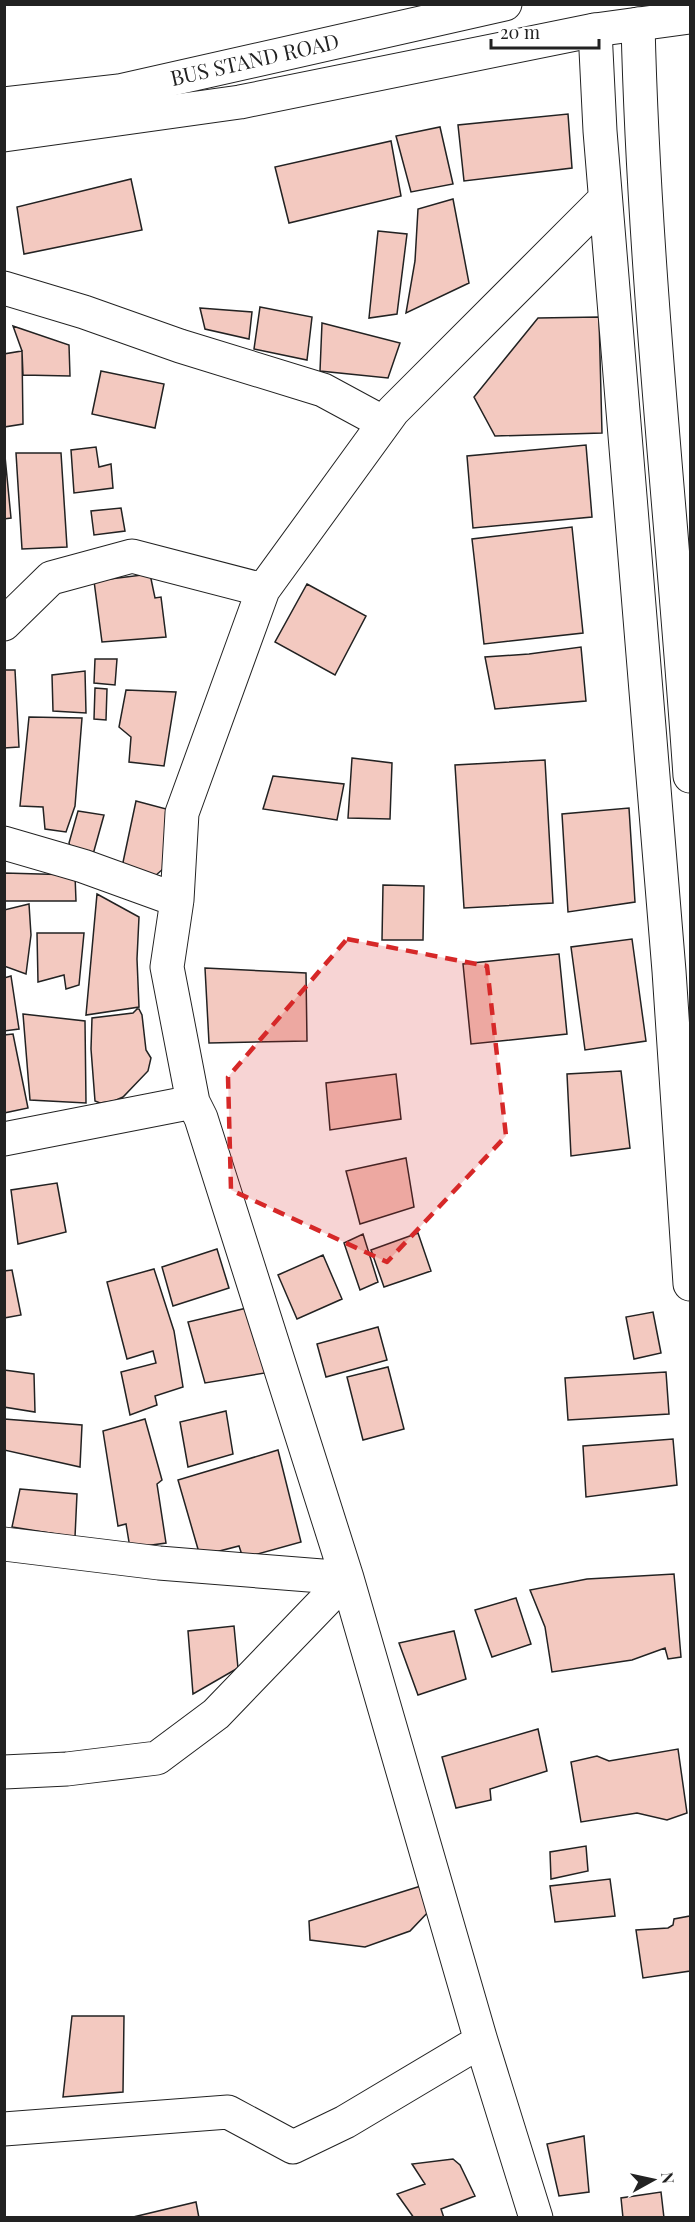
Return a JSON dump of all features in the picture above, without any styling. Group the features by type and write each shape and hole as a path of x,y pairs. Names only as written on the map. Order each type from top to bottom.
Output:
{"street":[{"name":"BUS STAND ROAD","path":"4,104 119,91 505,4"},
{"path":"4,135 240,102 593,17 636,14 690,17"},
{"path":"636,14 645,203 680,619 690,776"},
{"path":"593,17 605,199 668,959 690,1284"},
{"path":"536,2217 481,2041 347,1578 201,1118 193,1102 167,967 177,900 182,813 263,590 393,411 605,199"},
{"path":"4,288 323,390 384,423"},
{"path":"4,624 51,578 132,556 263,590"},
{"path":"4,843 83,866 177,900"},
{"path":"4,1139 193,1102"},
{"path":"4,1544 159,1563 347,1578"},
{"path":"4,1772 157,1758 216,1714 347,1578"},
{"path":"4,2129 228,2112 293,2147 345,2122 481,2041"}],"highlighted area":[{"path":"347,939 487,966 506,1136 387,1262 231,1190 228,1077"}],"building":[{"path":"568,114 572,168 464,181 458,125"},
{"path":"440,127 453,184 411,192 396,136"},
{"path":"391,141 401,196 289,223 275,167"},
{"path":"131,179 142,230 24,254 17,207"},
{"path":"453,199 469,283 406,313 415,261 418,209"},
{"path":"378,231 407,234 397,314 369,318"},
{"path":"260,307 312,317 307,360 254,349"},
{"path":"200,308 252,312 249,339 205,329"},
{"path":"599,317 602,433 495,436 474,397 538,318"},
{"path":"322,323 400,343 388,378 320,371"},
{"path":"13,326 69,345 70,376 23,375 22,351"},
{"path":"22,351 23,424 4,427 4,354"},
{"path":"101,371 164,384 155,428 92,414"},
{"path":"586,445 592,517 473,528 467,456"},
{"path":"4,446 11,518 4,519"},
{"path":"96,447 99,467 111,464 113,488 74,493 71,450"},
{"path":"16,453 61,453 67,547 22,549"},
{"path":"121,508 125,531 94,535 91,511"},
{"path":"572,527 583,633 484,644 472,539"},
{"path":"150,574 155,598 161,597 166,637 102,642 94,581"},
{"path":"307,584 366,616 335,675 275,642"},
{"path":"581,647 586,701 495,709 485,657"},
{"path":"95,659 117,659 115,685 94,683"},
{"path":"4,670 15,670 19,747 4,748"},
{"path":"85,671 86,713 53,711 52,675"},
{"path":"95,688 107,689 106,720 94,719"},
{"path":"126,690 176,692 164,766 129,762 131,737 119,727"},
{"path":"29,717 82,718 75,806 66,832 45,829 43,807 20,806"},
{"path":"352,758 392,763 390,819 348,818"},
{"path":"545,760 553,903 464,908 455,765"},
{"path":"273,776 344,784 337,820 263,809"},
{"path":"136,801 170,810 163,869 155,876 122,867"},
{"path":"629,808 635,902 568,912 562,814"},
{"path":"78,811 104,815 92,858 72,852 69,843"},
{"path":"4,873 75,875 76,901 4,901"},
{"path":"383,885 424,886 423,940 382,940"},
{"path":"97,894 139,917 137,959 139,1007 86,1015"},
{"path":"29,904 31,935 26,974 4,966 4,910"},
{"path":"37,933 84,933 79,985 66,989 64,975 38,982"},
{"path":"632,939 646,1041 585,1050 571,947"},
{"path":"559,954 567,1034 471,1044 463,964"},
{"path":"205,968 306,973 307,1041 209,1043"},
{"path":"11,976 19,1029 4,1031 4,978"},
{"path":"137,1009 142,1015 146,1050 151,1058 148,1071 123,1097 100,1103 95,1101 91,1049 92,1018 133,1013"},
{"path":"23,1014 85,1021 86,1103 30,1100"},
{"path":"13,1034 28,1108 4,1113 4,1035"},
{"path":"621,1071 630,1148 571,1156 567,1074"},
{"path":"396,1074 401,1119 330,1130 326,1083"},
{"path":"406,1158 414,1207 360,1224 346,1171"},
{"path":"57,1183 66,1232 18,1244 11,1190"},
{"path":"418,1233 431,1271 384,1287 371,1250"},
{"path":"363,1234 378,1282 360,1290 344,1243"},
{"path":"217,1249 229,1288 173,1306 162,1267"},
{"path":"323,1255 342,1299 297,1319 278,1275"},
{"path":"154,1269 174,1331 183,1387 155,1396 157,1405 130,1415 121,1372 156,1363 153,1351 127,1359 107,1282"},
{"path":"12,1270 21,1315 4,1318 4,1271"},
{"path":"251,1307 265,1373 205,1383 188,1322"},
{"path":"653,1312 661,1353 634,1359 626,1317"},
{"path":"378,1327 387,1360 326,1377 317,1344"},
{"path":"388,1367 404,1429 363,1440 347,1377"},
{"path":"4,1370 34,1374 35,1412 4,1407"},
{"path":"666,1372 669,1414 568,1420 565,1378"},
{"path":"226,1411 233,1454 188,1467 180,1422"},
{"path":"4,1419 82,1425 80,1467 4,1450"},
{"path":"145,1419 162,1480 157,1484 166,1543 130,1548 126,1524 118,1526 103,1431"},
{"path":"673,1439 677,1485 586,1497 583,1446"},
{"path":"278,1450 301,1542 243,1558 239,1546 200,1556 178,1480"},
{"path":"20,1489 77,1494 75,1537 12,1527"},
{"path":"674,1574 681,1657 668,1659 665,1648 632,1660 552,1672 545,1627 530,1590 587,1579"},
{"path":"516,1598 531,1644 492,1657 475,1610"},
{"path":"234,1626 238,1668 193,1694 188,1631"},
{"path":"454,1631 466,1679 418,1695 399,1643"},
{"path":"538,1729 547,1771 490,1789 491,1800 456,1808 442,1757"},
{"path":"678,1749 687,1813 667,1820 637,1813 581,1822 571,1762 597,1756 609,1761"},
{"path":"586,1846 588,1871 551,1879 550,1852"},
{"path":"610,1879 615,1916 555,1922 550,1886"},
{"path":"424,1885 431,1909 410,1931 365,1947 310,1940 309,1921"},
{"path":"690,1916 690,1971 643,1978 636,1930 668,1928 673,1925 674,1919"},
{"path":"72,2016 124,2016 123,2092 63,2097"},
{"path":"584,2136 589,2192 559,2196 547,2144"},
{"path":"453,2159 460,2165 475,2196 441,2209 444,2218 414,2218 397,2194 425,2184 412,2164"},
{"path":"661,2192 664,2218 623,2218 621,2198"},
{"path":"196,2202 199,2218 129,2218"}]}
